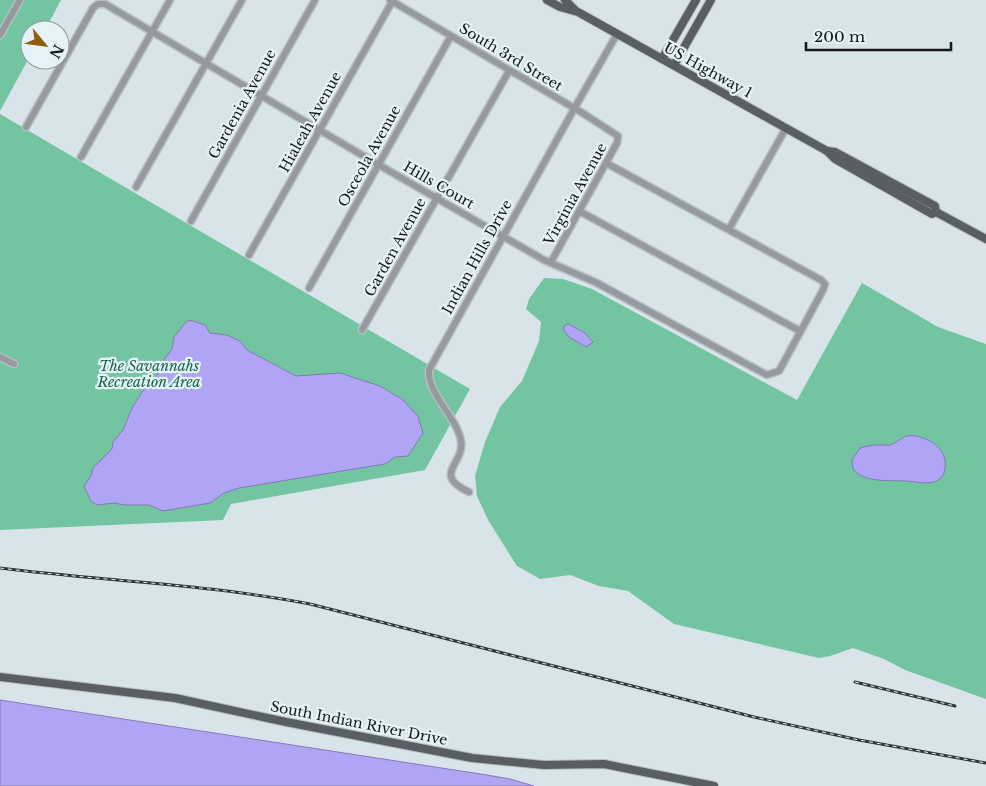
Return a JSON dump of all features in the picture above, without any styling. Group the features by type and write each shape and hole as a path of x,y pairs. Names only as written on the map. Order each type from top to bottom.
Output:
{"main road":[{"name":"US Highway 1","path":"547,0 560,7 578,12"},
{"name":"US Highway 1","path":"565,0 578,12 827,151 835,159 932,214 936,212 986,239"},
{"path":"662,59 696,0"},
{"path":"674,65 710,0"},
{"name":"South Indian River Drive","path":"0,677 176,698 286,722 472,758 544,765 604,764 714,786"}],"street":[{"path":"0,35 20,0"},
{"path":"81,157 170,0"},
{"path":"136,187 242,0"},
{"name":"Gardenia Avenue","path":"191,221 315,0"},
{"name":"South 3rd Street","path":"391,1 618,136"},
{"name":"Hialeah Avenue","path":"249,256 391,1"},
{"name":"Hills Court","path":"26,127 93,8 98,4 105,4 436,199 544,260 595,282 767,375 779,371 800,331"},
{"name":"Indian Hills Drive","path":"469,492 455,484 452,478 450,471 460,452 461,441 455,426 428,378 429,370 617,34"},
{"name":"Osceola Avenue","path":"309,288 451,36"},
{"name":"Garden Avenue","path":"362,330 509,71"},
{"path":"729,228 786,128"},
{"name":"Virginia Avenue","path":"552,262 617,143 618,136"},
{"path":"579,210 800,331 823,290 824,284 822,280 606,163"},
{"path":"0,357 14,364"}],"green space":[{"path":"0,0 61,0 50,20 20,20 20,70 22,70 0,111"},
{"name":"The Savannahs Recreation Area","path":"0,114 470,389 425,470 231,504 223,520 0,530"},
{"path":"544,278 563,279 592,289 797,400 862,283 938,327 986,344 986,699 905,670 884,659 853,648 819,658 674,624 628,591 599,586 570,575 540,579 517,566 488,520 477,496 475,476 485,442 500,407 522,381 539,341 541,322 526,309 529,299"}],"shaded area":[{"path":"190,320 205,325 210,333 227,335 240,341 247,350 296,376 340,373 380,386 402,399 418,416 423,433 408,456 395,457 385,464 239,488 224,493 210,503 163,511 149,505 114,503 97,505 91,501 84,486 91,476 93,468 112,449 113,442 123,430 132,408 144,389 158,374 164,360 172,349 174,337 186,322"},
{"path":"568,324 585,333 593,342 586,347 569,337 563,329"},
{"path":"906,436 927,439 939,448 945,460 945,471 941,478 928,483 877,480 864,477 853,469 852,460 860,448 873,445 891,445"},
{"path":"0,700 487,775 534,786 0,786"}],"railway":[{"path":"0,568 194,587 310,604 754,717 859,740 986,763"},
{"path":"855,682 955,706"}]}
